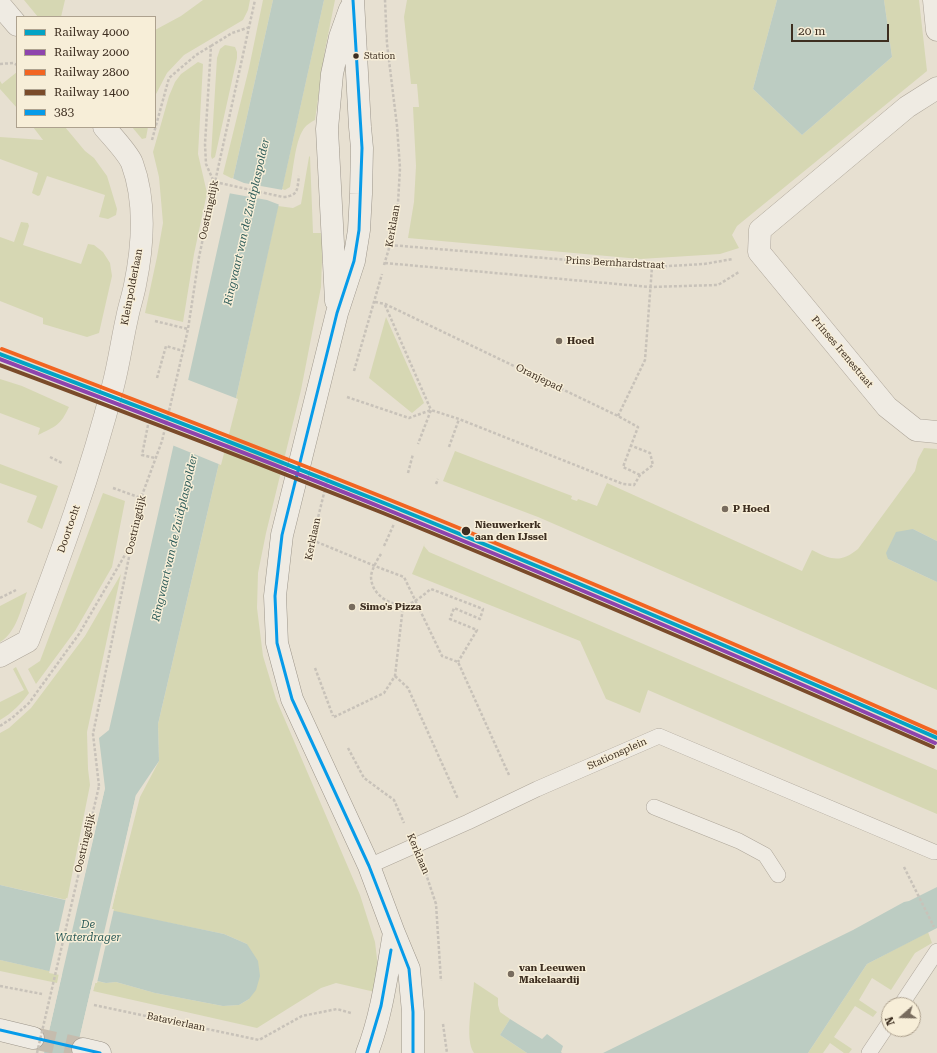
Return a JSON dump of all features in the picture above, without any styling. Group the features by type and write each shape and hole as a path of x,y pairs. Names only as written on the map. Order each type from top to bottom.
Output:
{"street":[{"path":"336,313 327,129 332,74 340,37 353,0"},
{"path":"353,0 362,148 359,230 354,261 336,313 282,535 275,596 277,643 292,698 369,866 409,969 413,1012 413,1053"},
{"path":"934,0 937,30"},
{"path":"0,5 16,24"},
{"path":"759,252 760,230 907,107 937,88"},
{"name":"Kleinpolderlaan","path":"105,128 132,161 138,186 141,216 141,247 135,285 127,316 114,385"},
{"name":"Prinses Irenestraat","path":"759,252 887,406 916,430 937,432"},
{"name":"Doortocht","path":"0,656 28,641 69,530 114,385"},
{"path":"367,1053 378,1021 394,933"},
{"path":"0,1030 35,1045"}],"lane":[{"name":"Stationsplein","path":"369,866 468,822 519,797 659,736 934,852"},
{"path":"654,807 739,841 765,855 778,875"},
{"path":"906,997 937,951"},
{"path":"869,1053 881,1035"}],"path":[{"name":"Oostringdijk","path":"35,1045 98,786 93,734 131,545 141,498 162,441 183,351 188,329 199,257 256,0"},
{"name":"Kerklaan","path":"353,376 390,245 398,203 400,168 397,126 387,44 385,0"},
{"path":"156,125 169,78 196,55 232,33 250,27"},
{"path":"211,46 205,144 206,164 215,182 283,197 291,196 295,194 300,169"},
{"path":"0,64 13,63 16,64"},
{"path":"132,161 150,146 155,128"},
{"name":"Prins Bernhardstraat","path":"390,245 652,267 722,262 759,252"},
{"path":"385,263 650,287 718,285 750,265 759,252"},
{"path":"618,416 645,360 652,267"},
{"name":"Oranjepad","path":"375,302 385,304 638,427 623,467 640,475"},
{"path":"385,304 431,410 418,444"},
{"path":"166,323 188,329"},
{"path":"157,378 166,346 183,351"},
{"path":"346,404 349,390"},
{"path":"347,397 409,418 431,410 460,419 623,484 634,485 640,475 653,465 650,453 632,446"},
{"path":"449,447 460,419"},
{"path":"148,425 142,455 155,458"},
{"path":"408,473 413,454"},
{"name":"Kerklaan","path":"311,548 329,472"},
{"path":"436,484 438,479"},
{"path":"110,486 141,498"},
{"path":"384,546 394,524"},
{"path":"312,540 404,577 442,656 458,662 519,797"},
{"path":"0,726 29,703 79,634 131,545"},
{"path":"381,554 374,566 371,576 373,586 378,595 388,602 403,606 416,601 430,589 483,609 480,619 454,608 450,619 477,630 458,662"},
{"path":"0,598 21,588"},
{"path":"334,717 384,693 395,676 403,606"},
{"path":"313,662 336,723"},
{"path":"395,676 408,688 468,822"},
{"name":"Kerklaan","path":"347,747 364,778 394,800 426,872 436,904 441,982"},
{"path":"917,893 936,933"},
{"path":"0,986 42,994"},
{"name":"Batavierlaan","path":"94,1005 258,1040"},
{"path":"443,1021 447,1053"}],"green space":[{"path":"24,0 65,0 61,16 37,16"},
{"path":"203,0 250,0 248,10 243,20 184,55 167,73 156,94 156,29 181,16"},
{"path":"263,0 273,0 233,179 223,174 249,68"},
{"path":"324,0 335,0 325,50 315,120 305,127 300,135 296,149 290,187 285,190 282,189"},
{"path":"407,0 777,0 753,89 802,135 892,57 884,0 919,0 927,71 737,226 732,235 739,248 720,254 640,259 408,238 414,202 416,166 413,107 419,107 417,84 411,84 404,17"},
{"path":"225,45 235,47 237,58 215,157 212,159 217,58 220,49"},
{"path":"198,62 203,64 198,154 207,193 194,254 183,322 145,313 163,223 159,177 153,152 169,96 175,82 181,74"},
{"path":"16,73 16,107 0,89 0,81 2,84"},
{"path":"34,128 66,128 85,151 94,158 107,176 117,209 116,215 108,219 99,217 105,195 47,176 40,195 38,196 32,193 38,173 0,159 0,137 43,140"},
{"path":"133,128 148,128 146,138 142,139"},
{"path":"310,156 313,233 323,233 321,287 301,390 266,533 258,573 257,608 263,656 276,699 360,895 375,942 378,967 375,992 336,983 321,988 257,1028 93,991 96,981 106,983 116,982 155,993 223,1006 239,1005 249,999 247,944 224,934 111,911 140,797 159,761 158,724 219,463 236,398 278,206 293,208 301,204"},
{"path":"21,222 28,223 29,226 23,245 81,264 88,244 94,245 103,252 110,263 112,276 99,333 87,337 43,324 43,318 0,301 0,237 14,242"},
{"path":"386,317 424,403 412,413 369,378"},
{"path":"0,379 22,386 69,407 57,425 38,435 40,428 0,413"},
{"path":"924,448 937,449 937,541 913,529 888,559 937,582 937,690 538,517 443,481 455,451 572,496 571,499 577,501 578,499 597,506 607,483 802,571 812,550 830,558 841,558 858,549 915,471 918,459"},
{"path":"0,464 58,486 42,529 27,522 37,496 0,483"},
{"path":"103,493 125,501 112,567 75,631 36,684 28,669 40,661"},
{"path":"425,543 424,546 429,552 937,770 937,814 648,690 640,713 606,699 580,641 412,574"},
{"path":"121,574 87,732 90,785 67,900 0,885 0,733 9,728 31,708 85,636"},
{"path":"27,592 14,627 6,638 0,642 0,606"},
{"path":"16,667 29,693 16,708 0,720 0,702 24,690 13,669"},
{"path":"928,932 932,943 915,953 891,990 872,978 859,1000 877,1012 873,1017 855,1006 834,1037 852,1049 849,1053 844,1053 830,1043 823,1053 808,1053 867,964"},
{"path":"0,960 59,973 57,983 0,971"},
{"path":"474,982 498,998 500,1012 510,1019 500,1035 527,1053 474,1053 471,1047 469,1029"}],"water":[{"path":"273,0 324,0 236,398 219,463 158,724 159,761 136,795 110,910 224,934 247,944 258,961 260,976 256,990 249,999 239,1005 223,1006 155,993 116,982 106,983 93,980 76,1053 44,1053 62,974 0,960 0,885 78,903 105,788 99,738 109,730"},
{"path":"777,0 884,0 892,57 802,135 753,89"},
{"path":"913,529 937,541 937,582 888,559 886,553 896,532"},
{"path":"937,887 937,928 867,964 808,1053 603,1053 853,930 904,902"},
{"path":"510,1019 542,1039 547,1034 563,1046 562,1053 527,1053 500,1035"}],"pier":[{"path":"232,178 244,183 283,190 280,205 267,200 228,193"},
{"path":"186,379 238,399 221,465 172,445"},
{"path":"103,788 105,788 44,1053 42,1053 60,975 49,973 66,898 77,900"},
{"path":"136,795 138,796 97,983 95,983 78,1053 76,1053"}],"tunnel":[{"path":"33,1038 83,1049"}],"rail line":[{"name":"2800","path":"2,349 390,500 528,556 937,733"},
{"name":"4000","path":"0,354 195,428 389,505 664,620 937,738"},
{"name":"2000","path":"0,359 195,434 457,538 799,683 935,743"},
{"name":"1400","path":"0,365 288,475 383,513 659,628 933,747"}],"transit line":[{"name":"383","path":"353,0 362,148 359,230 354,261 337,313 282,535 275,596 277,643 292,699 369,866 409,969 413,1012 413,1053"},
{"name":"383","path":"367,1053 381,1006 391,950"},
{"name":"383","path":"0,1030 100,1053"}],"place":[{"name":"Station","path":"356,56"},
{"name":"Hoed","path":"559,341"},
{"name":"P Hoed","path":"725,509"},
{"name":"Nieuwerkerk aan den IJssel","path":"466,531"},
{"name":"Simo's Pizza","path":"352,607"},
{"name":"van Leeuwen Makelaardij","path":"511,974"}],"water label":[{"name":"Ringvaart van de Zuidplaspolder","path":"247,222"},
{"name":"Ringvaart van de Zuidplaspolder","path":"175,538"},
{"name":"De Waterdrager","path":"88,931"}]}
